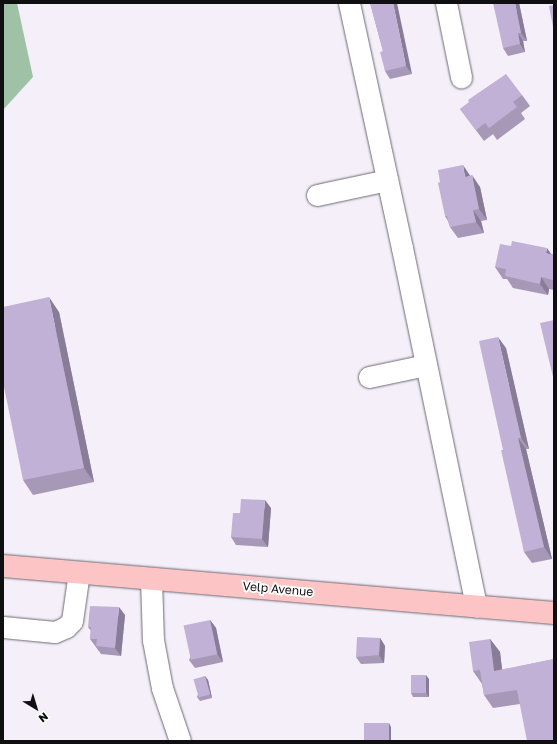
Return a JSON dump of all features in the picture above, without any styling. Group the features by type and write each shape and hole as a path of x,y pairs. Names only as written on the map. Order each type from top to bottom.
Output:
{"main road":[{"name":"Velp Avenue","path":"3,566 554,613"}],"street":[{"path":"349,3 476,606"},
{"path":"446,3 461,77"},
{"path":"317,195 387,180"},
{"path":"369,377 426,365"},
{"path":"3,627 55,632 66,627 72,620 79,572"},
{"path":"151,578 153,640 162,688 180,741"}],"green space":[{"path":"3,3 17,3 33,77 3,110"}],"building":[{"path":"370,3 393,3 406,66 385,71 380,52 383,51"},
{"path":"493,3 515,3 521,33 518,33 520,44 503,48"},
{"path":"554,5 554,27 553,27 549,6"},
{"path":"506,74 522,95 513,102 517,107 489,128 485,123 476,130 460,109 469,102 468,100"},
{"path":"463,165 465,177 472,175 479,209 473,210 476,222 450,227 447,216 445,216 438,183 440,182 438,170"},
{"path":"512,241 547,248 546,253 554,255 553,280 541,277 540,284 505,276 506,269 495,267 500,244 511,246"},
{"path":"49,297 84,468 23,480 3,382 3,307"},
{"path":"554,320 554,381 540,323"},
{"path":"498,337 521,438 518,438 544,547 524,552 501,450 503,450 479,341"},
{"path":"241,499 265,500 262,539 231,537 233,513 240,513"},
{"path":"90,606 119,607 115,648 96,646 97,639 90,639 91,627 88,627"},
{"path":"210,620 217,654 191,660 184,626"},
{"path":"357,637 380,638 379,655 356,657"},
{"path":"490,639 494,671 554,659 554,741 527,741 517,690 484,695 480,670 473,671 469,642"},
{"path":"411,675 426,675 426,693 411,693"},
{"path":"205,676 210,694 199,698 193,679"},
{"path":"364,723 389,723 389,741 364,741"}]}
